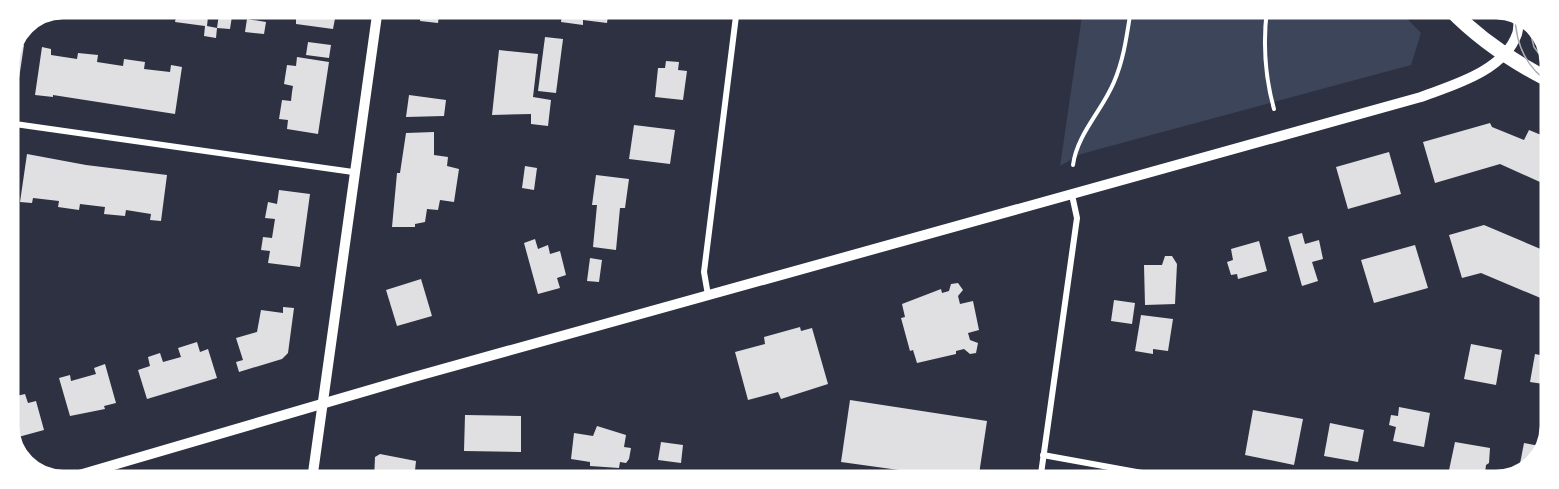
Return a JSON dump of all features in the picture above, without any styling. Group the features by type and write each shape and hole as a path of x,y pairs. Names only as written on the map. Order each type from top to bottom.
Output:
{"main road":[{"path":"1459,18 1478,36 1503,54 1541,75"}],"street":[{"path":"313,471 353,172 376,18"},
{"path":"708,295 704,272 737,18"},
{"path":"93,471 324,403 1421,97 1466,80 1503,54 1517,34 1518,24"},
{"path":"18,124 353,172"},
{"path":"1041,471 1077,218 1072,195"},
{"path":"1043,455 1131,471"}],"path":[{"path":"1073,165 1075,150 1114,83 1125,49 1130,18"},
{"path":"1267,18 1266,59 1269,90 1274,109"}],"shaded area":[{"path":"1082,18 1407,18 1421,33 1411,65 1081,154 1060,166"}],"building":[{"path":"176,18 208,18 207,26 217,28 216,38 204,36 205,26 175,22"},
{"path":"218,18 232,18 230,29 217,28"},
{"path":"296,18 335,18 333,29 296,24"},
{"path":"420,18 439,18 438,23 420,21"},
{"path":"562,18 608,18 607,23 583,20 583,25 561,22"},
{"path":"247,19 266,22 264,34 245,32"},
{"path":"545,37 563,39 556,93 538,91"},
{"path":"308,42 331,45 329,58 306,55"},
{"path":"24,45 18,85 19,54 21,46"},
{"path":"42,47 51,49 51,55 77,59 78,53 98,55 97,62 123,66 124,59 145,62 144,69 170,72 171,65 182,67 175,114 53,95 53,97 35,95"},
{"path":"499,50 538,54 533,97 551,100 548,126 531,124 531,114 492,115"},
{"path":"297,57 329,62 318,134 287,129 288,120 279,119 282,100 291,101 293,86 284,84 287,65 296,66"},
{"path":"666,61 679,62 678,70 687,71 683,100 655,97 658,68 665,68"},
{"path":"409,95 446,100 444,116 406,117"},
{"path":"1490,123 1492,127 1524,140 1529,130 1541,135 1541,182 1500,164 1435,183 1423,142"},
{"path":"634,125 675,130 670,164 629,159"},
{"path":"434,132 434,155 448,157 447,166 459,169 454,202 440,200 438,210 427,209 425,222 415,224 415,227 392,227 397,173 400,173 406,133"},
{"path":"1389,152 1401,194 1348,209 1336,167"},
{"path":"27,154 86,165 167,175 161,221 150,220 151,214 126,210 125,216 104,214 105,207 80,204 79,210 58,207 59,201 33,198 32,203 20,202"},
{"path":"525,166 537,168 534,190 522,188"},
{"path":"596,175 629,179 625,208 620,208 616,250 593,247 597,205 592,205"},
{"path":"279,190 310,194 300,267 268,263 270,251 261,250 263,237 272,238 275,219 265,218 268,202 277,204"},
{"path":"1484,225 1541,249 1541,298 1481,273 1462,278 1449,235"},
{"path":"1302,233 1305,244 1319,240 1323,259 1312,262 1318,281 1302,286 1288,237"},
{"path":"535,239 538,249 548,245 550,254 560,251 566,275 557,278 560,288 538,294 524,243"},
{"path":"1259,241 1267,271 1238,279 1237,274 1231,275 1227,262 1233,260 1231,249"},
{"path":"1415,245 1428,288 1374,303 1361,260"},
{"path":"1165,256 1172,256 1177,264 1175,304 1145,305 1144,265 1162,265"},
{"path":"590,258 602,260 599,282 587,281"},
{"path":"421,279 432,316 397,326 386,290"},
{"path":"958,283 963,290 958,296 960,304 973,301 979,330 968,333 970,340 978,343 976,353 970,354 964,349 956,351 956,354 917,363 913,350 910,351 901,318 905,317 902,304 941,289 942,293 949,291 951,284"},
{"path":"1114,300 1135,303 1132,324 1111,321"},
{"path":"283,307 294,308 288,353 282,359 239,372 236,362 243,360 236,338 257,332 261,310 283,313"},
{"path":"1141,315 1173,319 1168,351 1153,349 1153,354 1135,351"},
{"path":"800,327 801,331 812,328 828,384 781,399 778,392 748,400 735,352 765,344 764,337"},
{"path":"197,342 200,352 208,349 217,378 147,399 138,370 150,366 148,357 160,353 163,362 181,357 178,348"},
{"path":"1471,344 1502,350 1496,385 1464,379"},
{"path":"1535,354 1541,355 1541,384 1530,382"},
{"path":"105,364 116,403 104,406 105,409 70,416 59,378 70,375 71,381 96,374 94,368"},
{"path":"25,394 28,403 36,401 44,430 20,437 18,396"},
{"path":"850,400 987,421 980,471 906,471 841,462"},
{"path":"1399,407 1430,413 1424,447 1393,441 1396,427 1389,425 1391,415 1398,416"},
{"path":"1253,410 1303,419 1294,465 1245,455"},
{"path":"465,415 521,416 521,452 464,451"},
{"path":"1330,423 1364,430 1358,462 1324,456"},
{"path":"597,426 626,435 624,447 631,448 629,459 626,463 620,462 619,468 590,466 590,462 571,459 574,433 593,436"},
{"path":"661,442 683,445 681,463 658,460"},
{"path":"1455,442 1490,448 1489,463 1486,465 1485,471 1449,471"},
{"path":"1524,443 1536,445 1528,458 1520,464"},
{"path":"380,454 416,461 415,471 374,471 375,457"}],"tram line":[{"path":"1516,23 1524,54 1541,77"},
{"path":"1531,35 1534,47 1540,55"}]}
